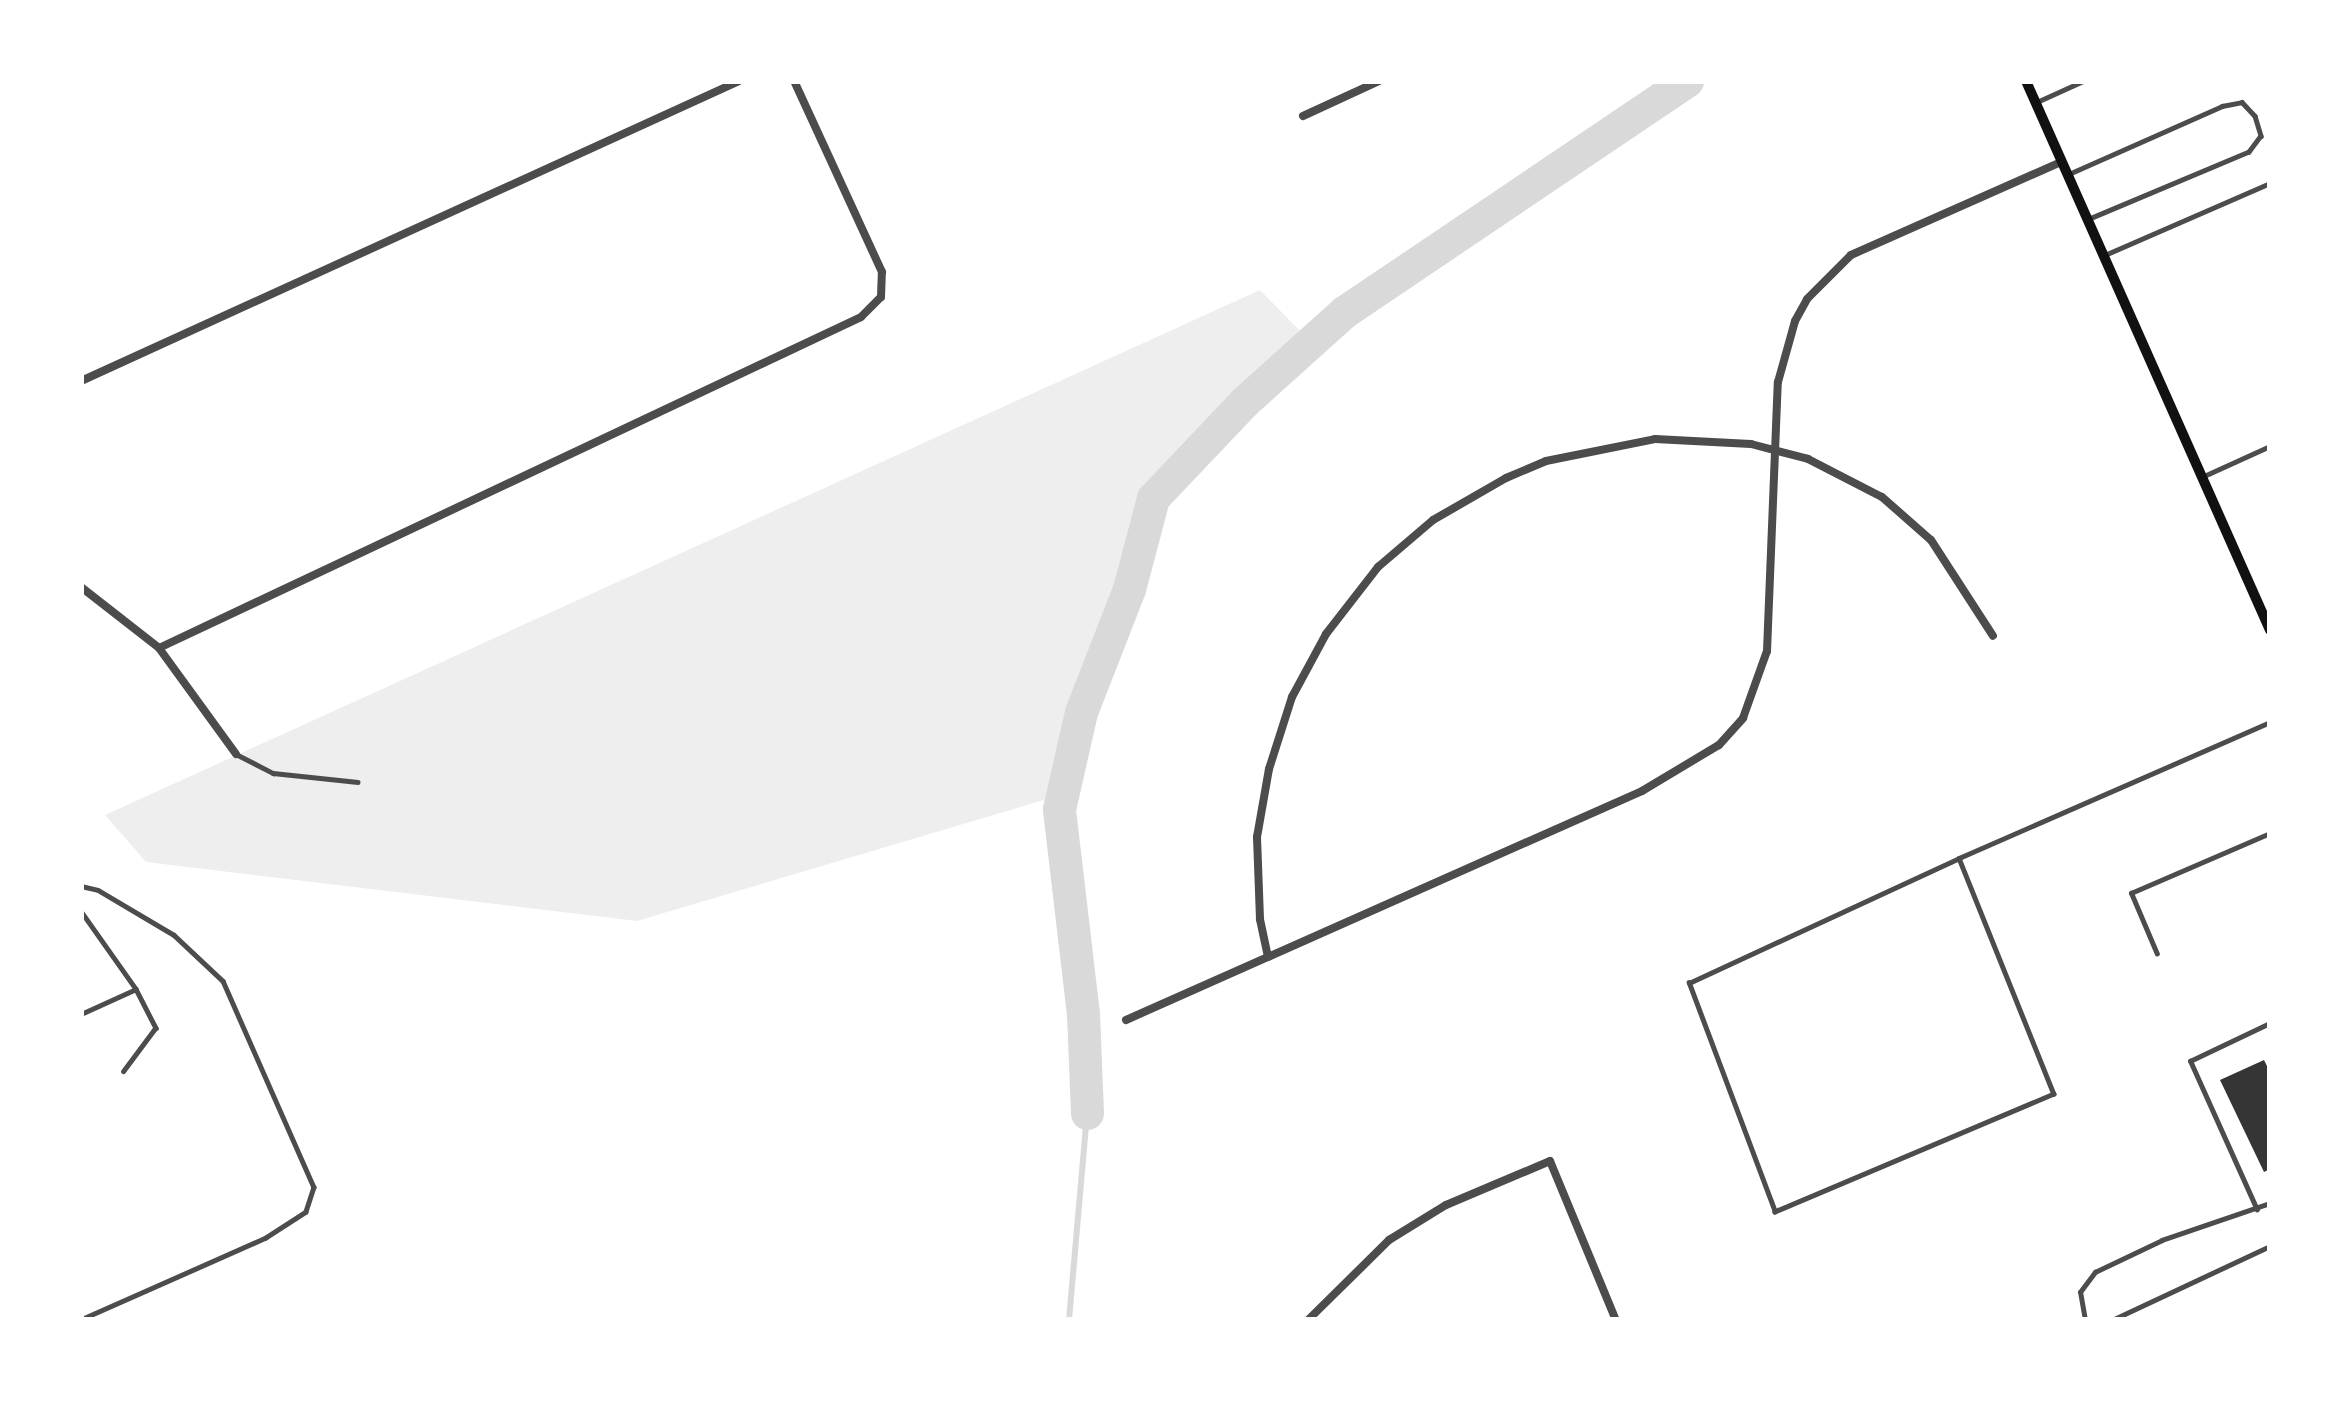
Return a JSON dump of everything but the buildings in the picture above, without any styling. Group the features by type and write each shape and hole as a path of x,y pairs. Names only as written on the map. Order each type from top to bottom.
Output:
{"main road":[{"path":"2026,81 2270,630"}],"street":[{"path":"81,381 740,81"},
{"path":"158,648 860,317 880,297 882,272 794,81"},
{"path":"1303,116 1379,81"},
{"path":"1126,1020 1642,791 1719,745 1743,718 1767,651 1775,450 1783,356 1795,321 1827,274 1851,255 2063,169"},
{"path":"1268,957 1260,919 1257,837 1279,733 1326,634 1378,567 1472,495 1546,461 1606,446 1675,438 1775,450 1844,473 1901,512 1953,567 1993,636"},
{"path":"81,587 158,648 236,754"},
{"path":"1308,1320 1389,1240 1446,1205 1550,1161 1616,1320"}],"lane":[{"path":"2035,102 2083,81"},
{"path":"2174,81 2185,81"},
{"path":"2063,169 2222,106 2242,103 2255,116 2261,136 2249,152 2086,220"},
{"path":"2102,256 2270,183"},
{"path":"2200,478 2270,446"},
{"path":"1959,858 2054,1094 1775,1212 1689,983 1959,858 2270,722"},
{"path":"236,754 273,773 358,782"},
{"path":"2157,954 2131,893 2270,833"},
{"path":"81,886 98,890 174,935 224,981 314,1187 306,1212 266,1238 81,1320"},
{"path":"81,911 136,989 156,1028 124,1072"},
{"path":"81,1014 136,989"},
{"path":"2257,1210 2190,1061 2270,1023"},
{"path":"2085,1320 2080,1292 2096,1272 2162,1240 2270,1203"},
{"path":"2112,1320 2270,1246"}],"shaded area":[{"path":"1260,290 1303,334 1156,477 1047,799 637,921 146,862 105,815"}],"waterway":[{"path":"1087,1113 1083,1014 1059,809 1081,712 1129,589 1153,498 1244,402 1344,312 1687,81"},
{"path":"1069,1320 1087,1113"}]}
